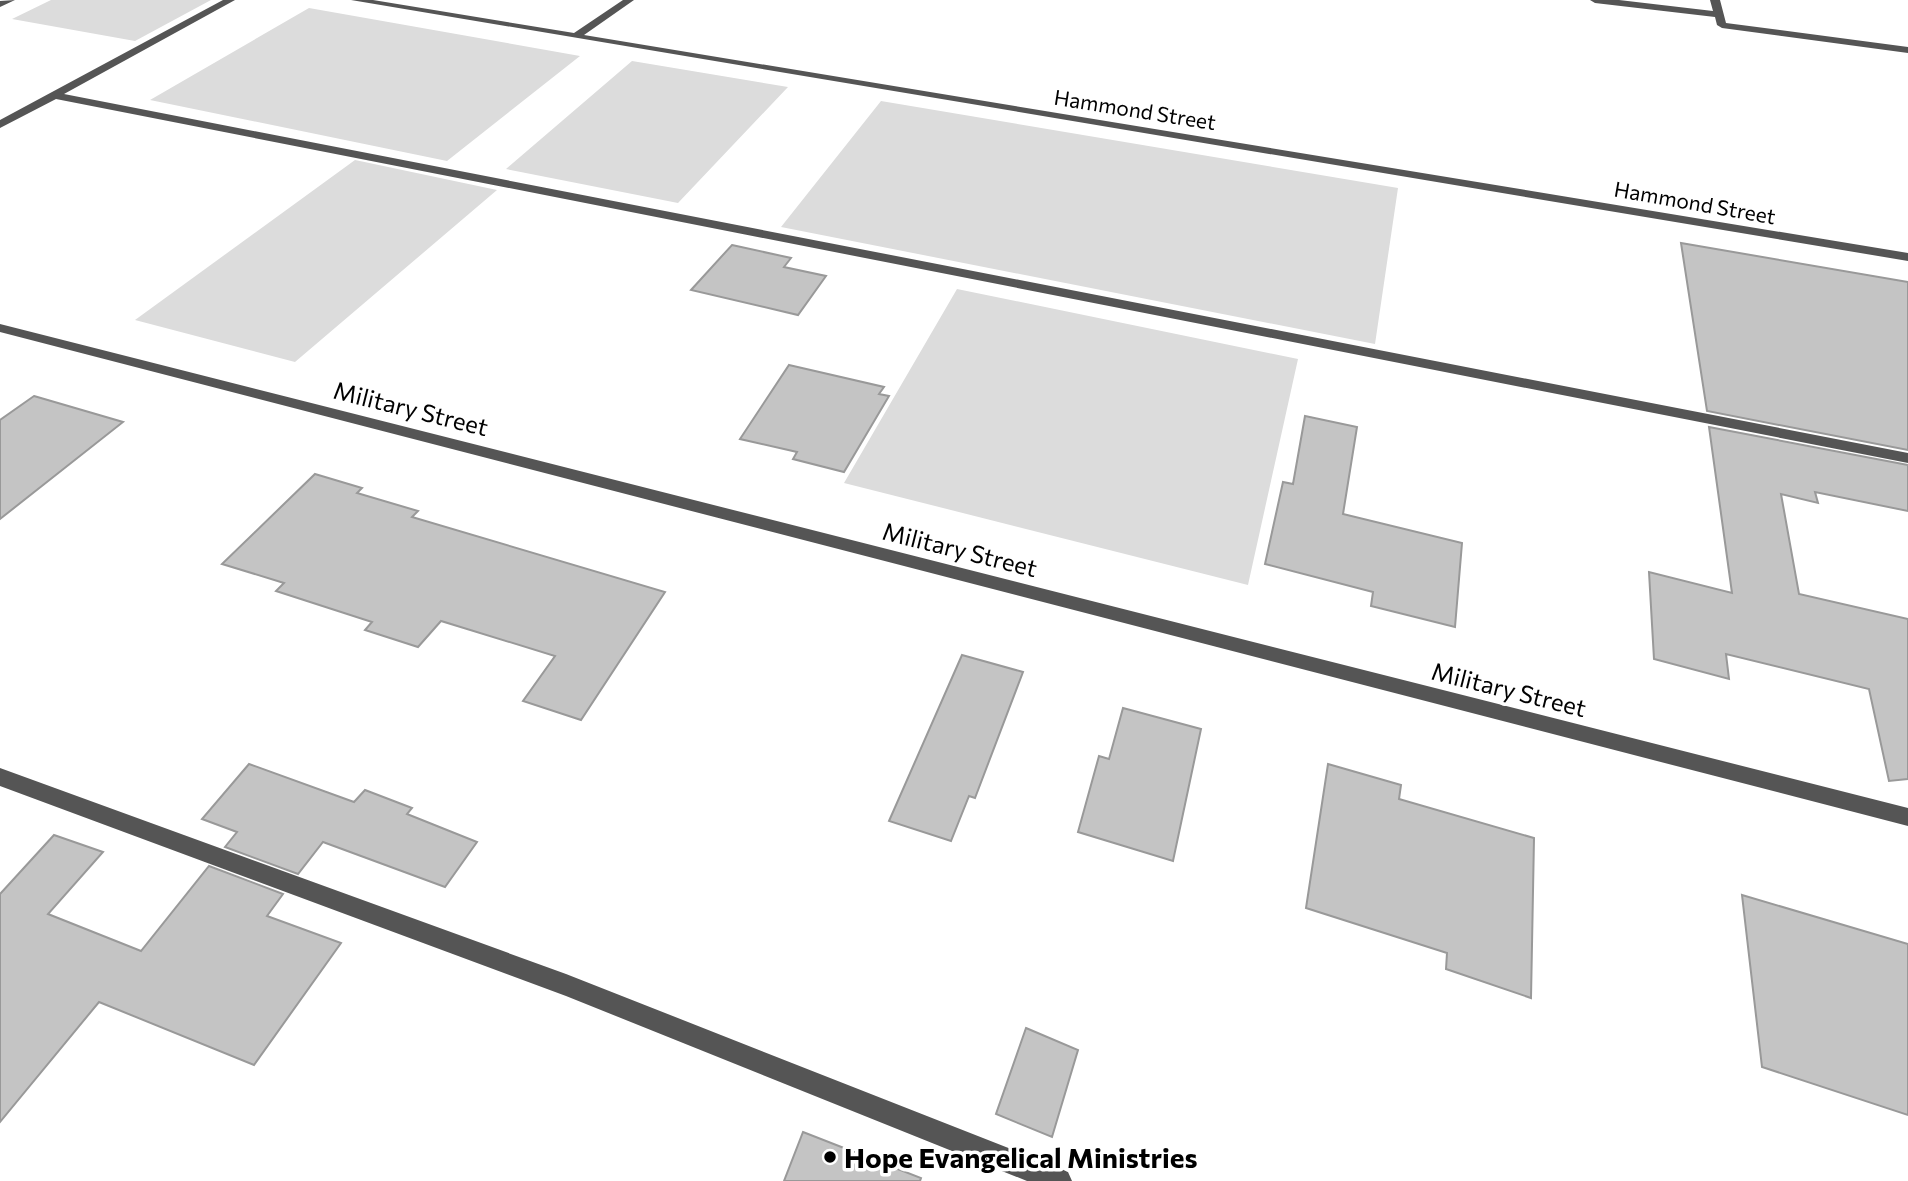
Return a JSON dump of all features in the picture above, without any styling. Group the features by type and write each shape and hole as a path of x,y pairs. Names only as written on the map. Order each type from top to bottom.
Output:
{"street":[{"path":"0,4 9,0"},
{"path":"0,125 230,0"},
{"name":"Hammond Street","path":"356,0 1908,257"},
{"path":"576,36 629,0"},
{"path":"1595,0 1908,50"},
{"path":"1715,0 1721,20"},
{"path":"56,96 1908,458"},
{"name":"Military Street","path":"0,328 1908,817"},
{"path":"0,777 566,985 1059,1181"}],"shaded area":[{"path":"51,0 211,0 135,41 12,19"},
{"path":"309,8 580,56 447,161 150,100"},
{"path":"632,61 788,87 678,203 506,169"},
{"path":"881,101 1398,188 1375,344 781,227"},
{"path":"355,160 497,190 295,362 135,320"},
{"path":"957,289 1298,359 1248,585 844,483"}],"building":[{"path":"1681,243 1908,282 1908,450 1707,411"},
{"path":"732,245 791,258 784,267 826,276 798,315 691,290"},
{"path":"789,365 884,387 879,394 889,396 844,472 793,459 797,452 740,439"},
{"path":"34,396 123,422 0,519 0,420"},
{"path":"1305,416 1357,427 1343,514 1462,543 1455,627 1371,606 1373,592 1265,564 1283,482 1293,484"},
{"path":"1709,427 1908,465 1908,511 1815,492 1818,503 1781,494 1799,594 1908,619 1908,779 1889,781 1869,689 1726,654 1729,679 1654,659 1649,572 1732,593"},
{"path":"315,474 362,488 357,493 418,511 412,517 665,592 581,720 523,701 555,656 441,621 418,647 365,630 372,622 276,591 284,583 222,564"},
{"path":"962,655 1023,672 975,798 969,796 951,841 889,821"},
{"path":"1123,708 1201,729 1173,861 1078,832 1099,756 1109,759"},
{"path":"249,764 354,802 365,790 412,808 407,814 477,842 445,887 323,842 298,874 225,847 237,832 202,819"},
{"path":"1328,764 1401,785 1399,799 1534,838 1531,998 1446,969 1447,953 1306,908"},
{"path":"54,835 103,852 48,914 141,951 209,866 283,894 267,916 341,943 254,1065 99,1002 0,1122 0,894"},
{"path":"1742,895 1908,944 1908,1115 1762,1067"},
{"path":"1026,1028 1078,1050 1052,1137 996,1114"},
{"name":"Hope Evangelical Ministries","path":"803,1132 921,1178 920,1181 784,1181"}],"place":[{"name":"Hope Evangelical Ministries","path":"830,1157"}]}
